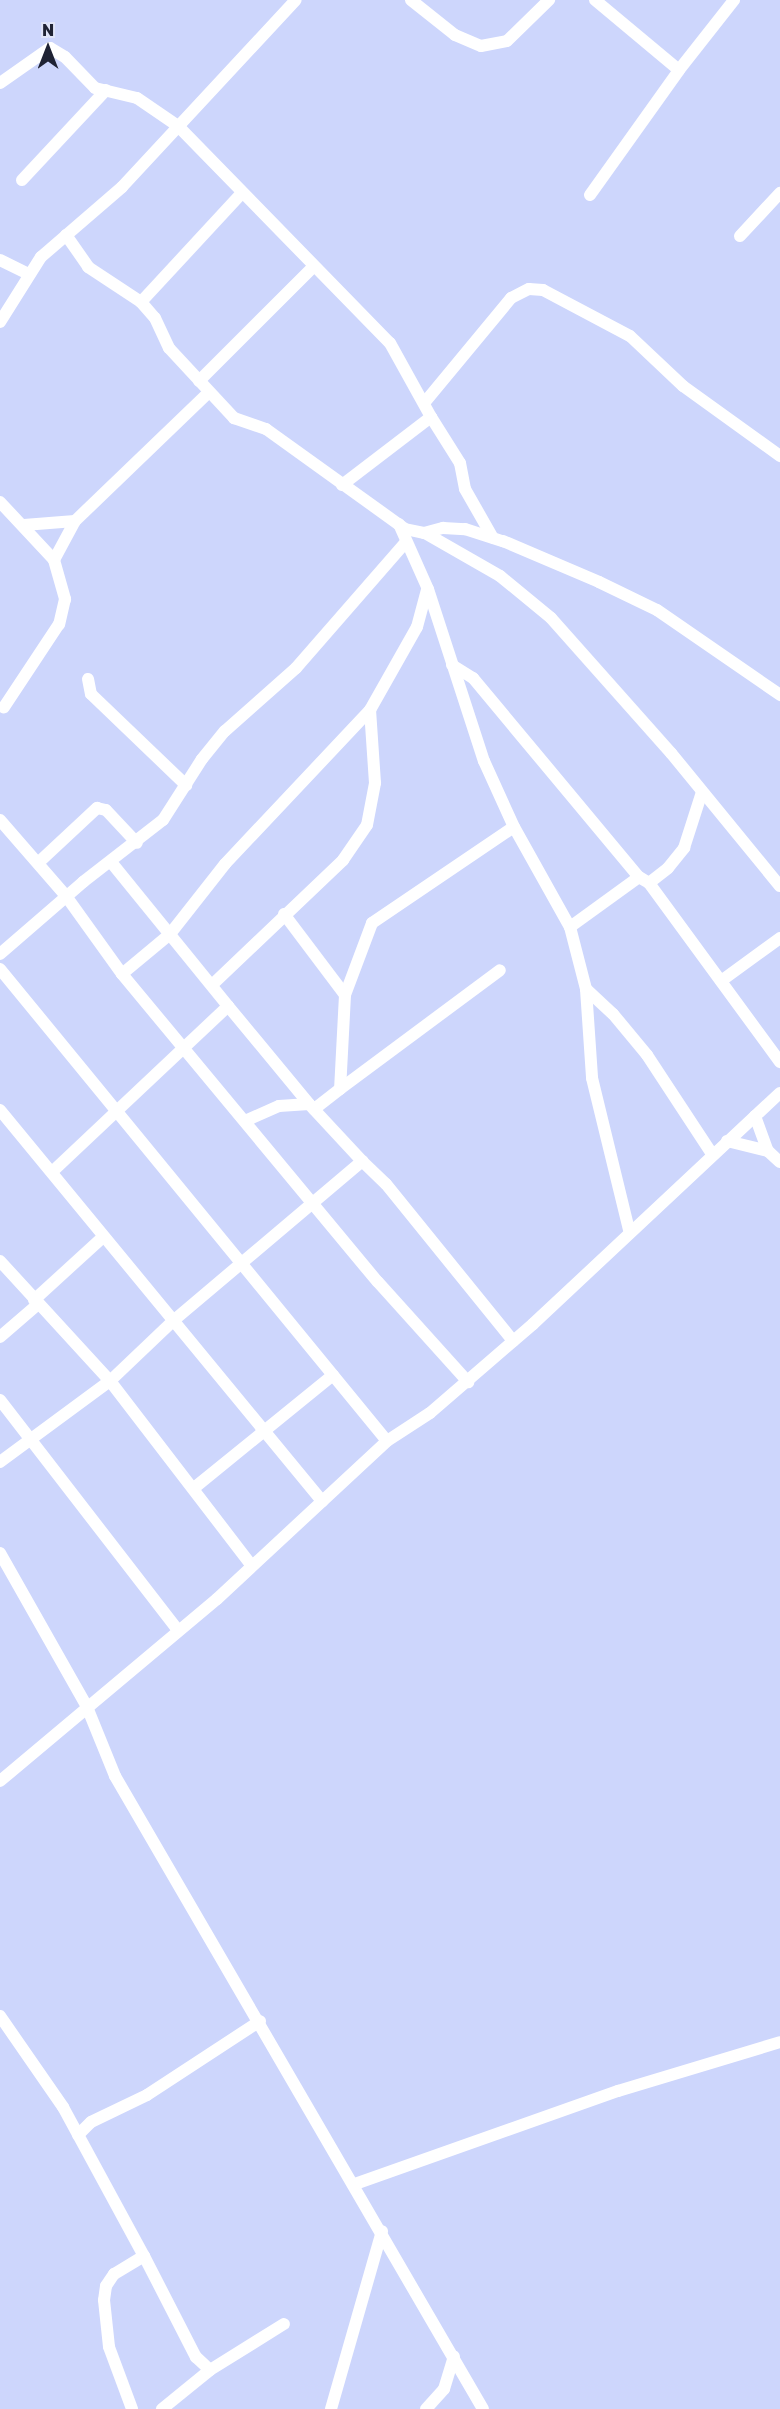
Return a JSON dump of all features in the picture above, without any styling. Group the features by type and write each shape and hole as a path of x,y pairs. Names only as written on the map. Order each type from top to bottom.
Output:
{"street":[{"path":"0,322 40,257 122,187 296,0"},
{"path":"411,0 455,35 481,46 507,41 549,0"},
{"path":"595,0 679,70"},
{"path":"590,195 679,70 734,0"},
{"path":"0,83 50,48 65,57 92,85 130,94 178,126 313,267 390,343 425,402 431,417 460,463 465,489 494,538"},
{"path":"21,180 106,90"},
{"path":"141,302 242,193"},
{"path":"740,236 780,193"},
{"path":"66,235 88,267 141,302 155,318 169,348 208,393 234,418 266,429 399,524 424,533 500,576 532,601 600,672 780,886"},
{"path":"0,260 29,274"},
{"path":"199,381 313,267"},
{"path":"425,402 512,298 529,288 543,290 630,336 683,386 780,456"},
{"path":"54,560 75,521 208,393"},
{"path":"342,485 431,417"},
{"path":"0,502 24,525 54,560 64,585 62,614 4,707"},
{"path":"24,525 75,521"},
{"path":"399,524 428,589 478,747 514,827 570,927 586,989 592,1078 629,1230"},
{"path":"424,533 452,528 494,538 657,610 780,694"},
{"path":"0,954 66,896 163,820 225,731 296,668 406,542"},
{"path":"122,974 170,934 218,872 370,710 417,627 428,589"},
{"path":"452,665 473,678 644,880 780,1062"},
{"path":"88,679 91,693 186,784"},
{"path":"213,984 343,860 368,825 375,783 370,710"},
{"path":"570,927 644,880 668,868 684,848 702,792"},
{"path":"38,863 97,808 106,810 136,843"},
{"path":"0,820 66,896 122,974 408,1318 468,1382"},
{"path":"340,1089 345,996 372,923 514,827"},
{"path":"111,861 311,1107 393,1193 513,1341"},
{"path":"284,914 345,996"},
{"path":"721,981 780,938"},
{"path":"0,969 387,1441"},
{"path":"244,1121 279,1106 311,1107 340,1089 500,970"},
{"path":"586,989 613,1014 647,1055 712,1154"},
{"path":"52,1172 114,1110 228,1006"},
{"path":"0,1781 252,1566 387,1441 430,1413 468,1382 629,1230 780,1093"},
{"path":"0,1110 52,1172 102,1238 322,1501"},
{"path":"755,1116 768,1151 780,1162"},
{"path":"727,1141 768,1151"},
{"path":"0,1462 110,1381 241,1261 362,1161"},
{"path":"0,1337 102,1238"},
{"path":"0,1261 35,1302 110,1381 252,1566"},
{"path":"194,1488 333,1375"},
{"path":"0,1400 29,1441 177,1629"},
{"path":"0,1553 87,1707 115,1776 355,2184 483,2409"},
{"path":"0,2016 15,2032 78,2135 196,2357 210,2370"},
{"path":"78,2135 91,2122 147,2096 260,2021"},
{"path":"355,2184 618,2091 780,2042"},
{"path":"332,2409 382,2231"},
{"path":"132,2409 109,2347 104,2301 106,2286 114,2274 144,2256"},
{"path":"162,2409 210,2370 284,2324"},
{"path":"426,2409 444,2389 454,2356"}]}
